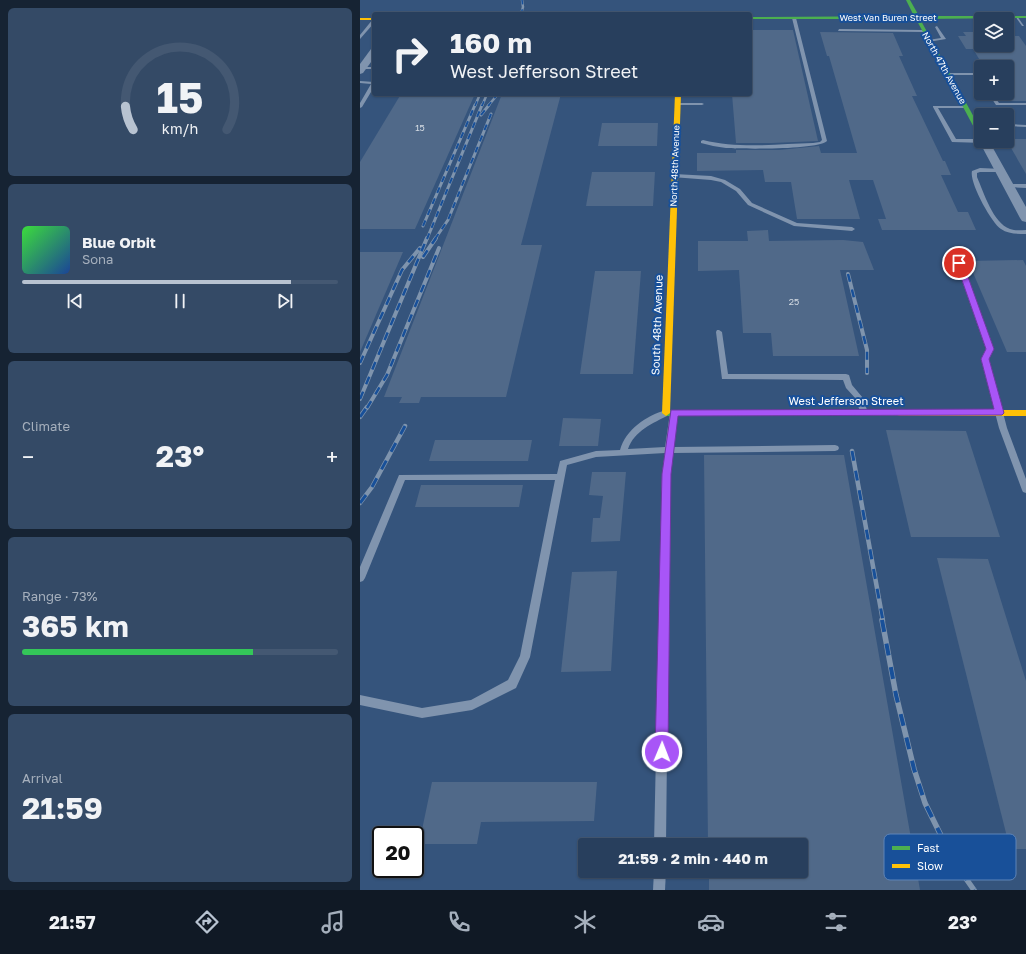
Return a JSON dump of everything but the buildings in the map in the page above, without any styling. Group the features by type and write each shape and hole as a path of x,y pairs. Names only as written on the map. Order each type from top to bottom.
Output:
{"street":[{"name":"North 47th Avenue","path":"908,0 947,74 974,119"},
{"name":"West Van Buren Street","path":"752,18 1016,17 1025,21"},
{"path":"360,19 372,20"},
{"path":"361,70 372,54"},
{"name":"North 48th Avenue","path":"672,238 677,99"},
{"path":"988,148 1025,214"},
{"name":"South 48th Avenue","path":"670,413 672,238"},
{"name":"West Jefferson Street","path":"670,413 1026,413"}],"lane":[{"path":"703,142 712,145 753,146 813,145 822,143 825,140 794,18"},
{"path":"360,38 372,23"},
{"path":"929,41 944,40 937,27"},
{"path":"839,30 924,31"},
{"path":"361,70 372,68"},
{"path":"947,74 974,74"},
{"path":"360,82 372,83"},
{"path":"360,107 372,86"},
{"path":"677,99 702,104"},
{"path":"995,100 998,104 1026,104"},
{"path":"966,107 935,107 954,141 974,141"},
{"path":"1014,126 1026,126"},
{"path":"1000,170 980,170 974,172 974,176 992,215 1000,226 1009,231 1026,232"},
{"path":"674,176 711,178 723,181 738,190 750,204 796,225 852,229"},
{"path":"1009,186 1026,186"},
{"path":"954,249 990,349 985,359 999,413 1026,490"},
{"path":"719,332 725,377 846,377 849,386 859,398 864,413"},
{"path":"623,453 626,442 640,426 670,413 669,451 666,482 660,838"},
{"path":"360,700 422,713 472,705 512,684 525,657 563,463 596,454 691,449 835,448"},
{"path":"360,578 402,477 560,477"},
{"path":"660,878 660,890"}],"railway":[{"path":"522,0 523,7 522,12"},
{"path":"475,106 479,96"},
{"path":"482,106 486,96"},
{"path":"488,106 496,96"},
{"path":"423,226 475,105"},
{"path":"427,239 482,105"},
{"path":"481,115 489,105"},
{"path":"435,239 448,220 491,114"},
{"path":"360,399 427,238"},
{"path":"423,257 436,238"},
{"path":"360,363 402,270 420,248"},
{"path":"367,408 387,375 439,248"},
{"path":"848,274 867,350 867,373"},
{"path":"360,417 367,407"},
{"path":"360,503 372,487 405,426"},
{"path":"852,451 883,621"},
{"path":"882,620 896,695 914,769 925,803 940,834"},
{"path":"967,880 974,890"}],"traffic: fast":[{"path":"908,0 974,122"},
{"path":"752,18 1026,17"},
{"path":"666,413 899,413"}],"traffic: slow":[{"path":"360,19 372,19"},
{"path":"666,413 678,96"},
{"path":"899,413 1026,413"}],"route":[{"path":"662,752 666,474 674,413 999,413 985,359 990,349 959,263"}]}
